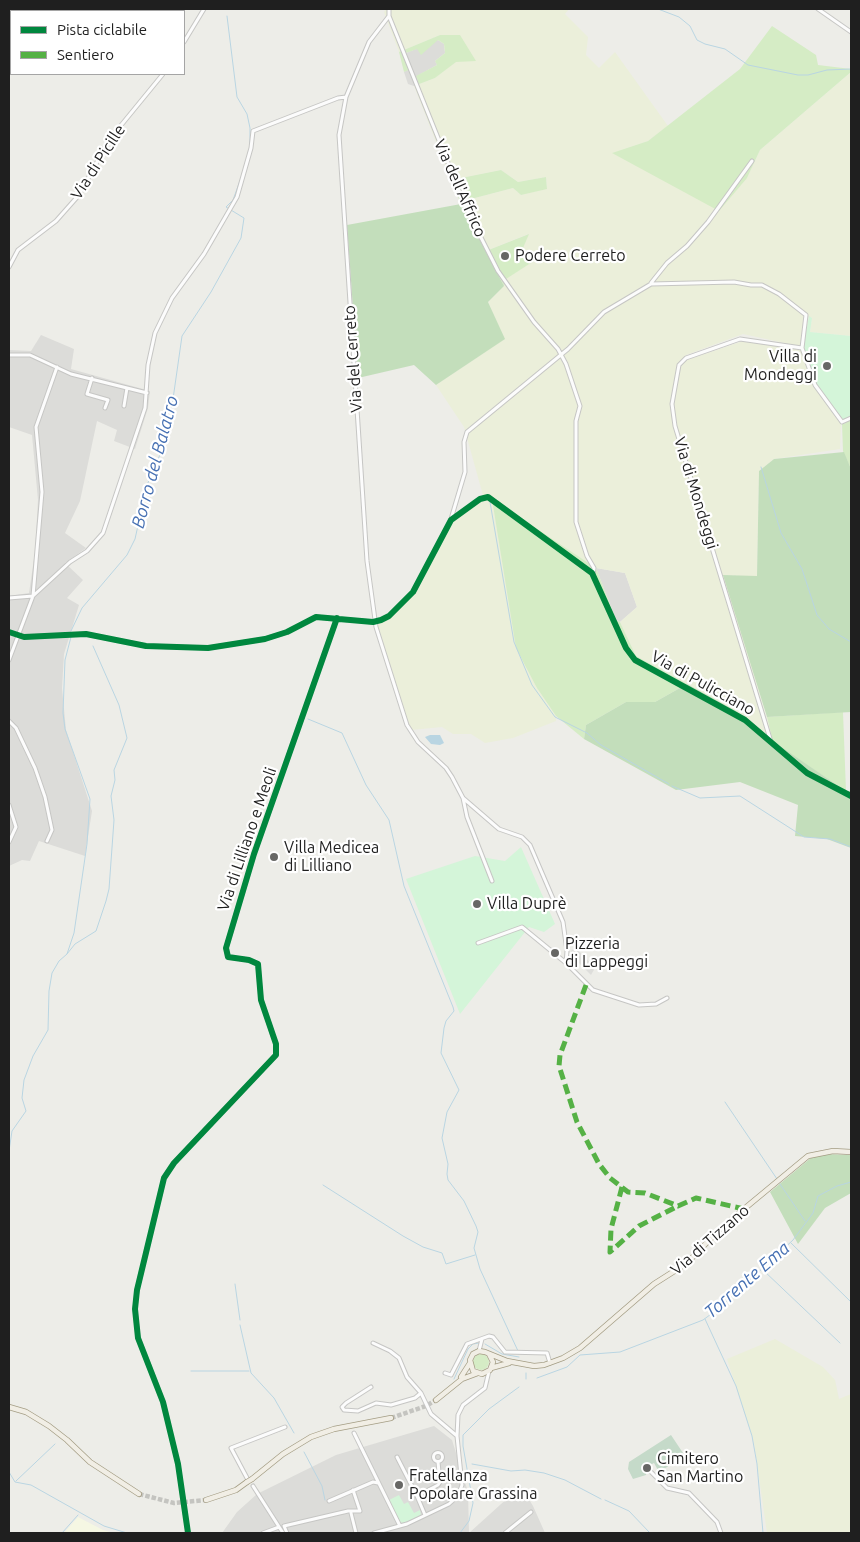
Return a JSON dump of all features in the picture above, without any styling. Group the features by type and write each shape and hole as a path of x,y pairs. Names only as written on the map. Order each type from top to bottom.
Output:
{"main road":[{"name":"Via di Tizzano","path":"478,1351 514,1363 534,1366 550,1364 580,1348 654,1284 687,1263 722,1228 808,1156 833,1151 851,1152"},
{"path":"436,1400 457,1382 470,1363 472,1356 478,1351"},
{"path":"487,1353 492,1362 490,1369"},
{"path":"470,1363 472,1369 478,1374"},
{"name":"Via di Tizzano","path":"457,1382 467,1376 478,1374 501,1364 514,1363"},
{"path":"9,1407 26,1412 49,1426 90,1462 139,1494"},
{"path":"206,1500 236,1490 283,1454 311,1437 341,1427 392,1418"}],"street":[{"path":"185,40 204,9"},
{"path":"818,9 851,32"},
{"name":"Via dell'Affrico","path":"388,10 467,210 507,285 561,354"},
{"name":"Via del Cerreto","path":"389,16 369,42 346,97 339,134 365,542 375,622 406,726 418,742 446,768 463,798"},
{"name":"Via di Picille","path":"9,267 18,250 56,221 79,195 109,140 162,75"},
{"path":"9,598 33,596 70,562 87,551 103,533 143,414 147,393 150,350 158,324 172,298 219,230 229,207 236,197 251,148 253,130 338,98 346,97"},
{"path":"451,520 465,472 464,442 467,432 568,349 604,312 651,284 667,263 687,246 708,222 752,161"},
{"path":"651,284 734,282 751,286 762,285 779,294 806,316 802,348 815,385 842,422 851,418"},
{"name":"Via di Mondeggi","path":"772,743 675,426 672,404 679,365 686,358 740,339 802,348"},
{"path":"555,346 556,359"},
{"path":"566,364 568,349"},
{"path":"9,354 30,355 71,374 147,393"},
{"path":"561,354 580,406 576,421 576,522 587,556 594,568 594,575"},
{"path":"9,660 33,596 42,492 35,432 57,366"},
{"path":"92,378 88,394 108,400 105,408"},
{"path":"124,406 127,388"},
{"name":"Via di Pulicciano","path":"375,622 389,616 413,592 451,520 480,499 488,497 594,575 633,658 735,714 812,776 851,796"},
{"path":"9,632 17,635 86,634 146,646 208,648 265,639 288,632 316,617 375,622"},
{"name":"Via di Lilliano e Meoli","path":"188,1533 178,1464 163,1402 142,1351 137,1329 135,1310 137,1290 164,1178 174,1163 276,1056 276,1044 261,1000 258,964 249,960 228,957 226,948 254,854 337,618"},
{"path":"9,721 20,736 35,768 45,797 52,830 48,841"},
{"path":"463,798 468,817 492,881"},
{"path":"463,798 499,829 522,837 530,845 563,922 567,951 566,963"},
{"path":"9,805 16,827 9,842"},
{"path":"478,943 522,927 566,963 593,990 639,1005 656,1004 667,998"},
{"path":"445,1373 451,1375 467,1344 493,1337 502,1350 510,1354 547,1353 550,1364"},
{"path":"482,1339 482,1344 487,1353"},
{"path":"373,1343 390,1351 399,1358 407,1377 421,1394 431,1414 457,1436"},
{"path":"478,1351 482,1344"},
{"path":"374,1533 400,1526 426,1515 449,1504 460,1492 462,1485 457,1436 459,1411 467,1401 483,1391 490,1369"},
{"path":"478,1374 484,1378 485,1386"},
{"path":"371,1387 346,1403 342,1407 344,1410 358,1411 376,1403 391,1404 415,1398 421,1394"},
{"path":"249,1480 231,1448 285,1427"},
{"path":"354,1433 375,1480 400,1526"},
{"path":"396,1457 426,1515"},
{"path":"417,1496 438,1485 440,1482 438,1462"},
{"path":"648,1469 666,1488 687,1492 717,1522 721,1533"},
{"path":"329,1501 375,1480"},
{"path":"253,1486 279,1527 285,1533"},
{"path":"285,1533 284,1526 341,1513 360,1511 353,1490"},
{"path":"505,1533 531,1512"},
{"path":"351,1513 356,1533"},
{"path":"263,1533 279,1527"}],"shaded area":[{"path":"386,9 569,9 565,14 588,37 586,55 599,68 615,52 668,126 648,141 613,153 747,178 760,150 851,72 851,336 810,332 812,318 809,317 803,347 743,334 686,355 684,361 743,341 801,350 811,378 841,423 840,449 774,459 759,471 757,577 724,575 774,742 736,711 636,656 620,622 637,607 625,573 596,568 518,517 537,688 556,716 556,721 513,738 485,743 471,734 453,734 442,727 411,730 377,624 401,607 419,588 452,521 484,499 464,427 436,385 504,339 488,302 504,286 505,279 536,259 520,255 528,234 486,251 461,204 471,199 513,188 521,195 547,188 546,177 518,182 501,170 451,180 414,86 435,78 456,61 475,61 440,35 399,52 384,12"},
{"path":"438,40 444,44 445,53 435,61 437,65 417,76 418,81 414,86 408,84 404,72 411,68 406,53"},
{"path":"41,335 74,349 71,369 150,391 148,408 135,449 114,441 117,430 97,421 80,501 65,533 86,548 65,563 83,580 67,598 79,605 64,654 62,688 66,730 92,811 85,856 39,841 30,861 22,860 9,866 9,596 29,593 35,552 38,500 32,435 9,427 9,350 31,351"},
{"path":"596,568 625,573 637,607 620,622 616,620"},
{"path":"572,949 576,953 578,950 595,968 591,975 570,954"},
{"path":"775,1339 823,1367 835,1380 839,1399 851,1394 851,1533 767,1533 754,1443 727,1359"},
{"path":"434,1426 452,1440 468,1492 469,1533 222,1533 237,1512 257,1494 336,1455"},
{"path":"671,1435 685,1456 659,1472 654,1463 648,1466 646,1475 633,1479 628,1469 629,1462"},
{"path":"521,1486 533,1506 545,1533 469,1533"},
{"path":"78,1517 103,1530 114,1533 64,1533"}],"green space":[{"path":"772,26 816,55 818,65 851,69 851,72 760,150 747,178 719,211 612,153 648,141 740,69"},
{"path":"440,35 460,35 476,61 456,62 435,78 414,86 418,81 416,76 437,65 435,61 445,53 444,44 438,40 421,55 417,49 406,53 411,69 404,72 399,52"},
{"path":"501,170 518,182 546,177 547,189 521,195 513,188 471,199 461,204 451,180"},
{"path":"461,204 504,286 488,302 505,339 436,385 414,365 358,378 347,225"},
{"path":"529,234 520,255 537,259 506,279 504,286 486,251"},
{"path":"809,316 812,318 810,332 851,336 851,416 847,420 841,420 812,377 803,347"},
{"path":"851,416 851,469 843,451 842,424 846,423 841,420 847,420"},
{"path":"844,452 851,469 851,712 767,717 723,575 757,576 759,471 774,459"},
{"path":"492,499 596,568 616,620 620,622 636,656 687,684 655,702 626,702 586,725 584,739 556,716 537,688 516,648"},
{"path":"687,684 736,711 774,742 846,791 851,791 851,848 827,839 795,836 798,805 740,782 676,790 584,739 586,725 626,702 655,702"},
{"path":"843,712 846,791 773,742 767,717"},
{"path":"521,847 555,924 544,932 529,927 460,1014 406,879 475,856 505,861"},
{"path":"823,1154 851,1155 851,1193 825,1208 798,1244 770,1192 812,1157"},
{"path":"478,1354 484,1354 489,1359 487,1368 478,1370 473,1365 473,1359"},
{"path":"399,1495 404,1504 408,1502 414,1513 420,1510 421,1516 403,1523 400,1522 389,1500"}],"water":[{"path":"440,735 444,743 440,745 431,744 425,737"}],"waterway":[{"path":"81,10 85,9"},
{"path":"658,9 679,17 690,26 697,40 725,49 748,65 798,75 808,75 827,70 851,69"},
{"path":"227,16 237,97 247,114 250,128 250,143"},
{"name":"Borro del Balatro","path":"71,631 82,608 127,555 135,539 147,485 162,450 170,420 182,336 211,292 241,238 244,218 226,207 233,200 241,178"},
{"path":"761,467 781,533 802,569 817,615 829,629 851,642"},
{"path":"490,502 514,642 532,685 555,717 587,733 601,745 669,784"},
{"name":"Borro del Balatro","path":"9,1151 12,1131 26,1111 22,1098 24,1080 33,1056 48,1030 49,991 52,973 59,961 67,954 74,933 87,844 90,799 65,729 63,713 65,660 71,637"},
{"path":"67,954 75,944 96,931 106,901 109,889 114,820 111,796 115,780 114,770 127,738 119,705 93,646"},
{"path":"308,719 342,733 366,785 389,820 404,886 453,1007 454,1011 446,1021 444,1028 441,1053 459,1090 447,1112 442,1138 448,1164 448,1180 464,1201 476,1226 478,1232 474,1248 480,1269 518,1351"},
{"path":"672,786 700,798 740,796 804,837 830,839 851,847"},
{"path":"725,1102 777,1179"},
{"name":"Borro del Balatro","path":"9,1182 9,1200"},
{"name":"Torrente Ema","path":"537,1378 567,1367 580,1355 620,1352 703,1320 722,1306 793,1240 813,1213 818,1196 837,1186 851,1182"},
{"path":"780,1184 805,1221"},
{"path":"323,1185 403,1236 423,1247 442,1253 446,1264 475,1255"},
{"path":"791,1243 851,1302"},
{"path":"763,1270 840,1343"},
{"path":"235,1284 240,1320"},
{"path":"705,1319 736,1386 752,1436 757,1464 763,1533"},
{"path":"240,1325 251,1373 274,1398 294,1433"},
{"path":"454,1379 468,1349 473,1344 479,1343"},
{"path":"485,1344 502,1354 519,1357"},
{"path":"191,1371 249,1371"},
{"path":"526,1373 526,1379"},
{"name":"Torrente Ema","path":"460,1533 469,1521 473,1503 463,1446 463,1435 489,1409 519,1387"},
{"path":"16,1481 55,1444"},
{"path":"304,1452 322,1486 325,1500"},
{"path":"472,1464 511,1471 525,1470 544,1473 565,1480 601,1499"},
{"name":"Borro del Balatro","path":"9,1472 15,1482 31,1485 104,1526 127,1533"},
{"path":"605,1500 629,1511 650,1533"},
{"path":"62,1533 78,1515"}],"tunnel":[{"path":"391,1418 426,1406 436,1400"},
{"path":"139,1494 174,1503 206,1500"}],"marked path":[{"path":"586,985 560,1055 559,1066 577,1122 599,1164 610,1178 628,1192 645,1193 678,1206 696,1198 744,1209"},
{"path":"622,1187 611,1229 610,1252 639,1226 678,1206"}],"cycle path":[{"path":"9,632 24,637 86,634 146,646 208,648 265,639 287,632 316,617 373,622 381,620 389,616 413,592 451,520 480,499 488,497 592,573 626,648 635,660 745,720 807,773 851,796"},
{"path":"188,1533 178,1464 163,1402 138,1338 135,1309 137,1290 164,1178 174,1163 276,1055 276,1044 261,1000 258,964 249,960 228,957 226,948 254,854 337,618"}],"place":[{"name":"Podere Cerreto","path":"505,256"},
{"name":"Villa di Mondeggi","path":"827,366"},
{"name":"Villa Medicea di Lilliano","path":"274,857"},
{"name":"Villa Duprè","path":"477,904"},
{"name":"Pizzeria di Lappeggi","path":"555,953"},
{"name":"Cimitero San Martino","path":"647,1468"},
{"name":"Fratellanza Popolare Grassina","path":"399,1485"}]}
